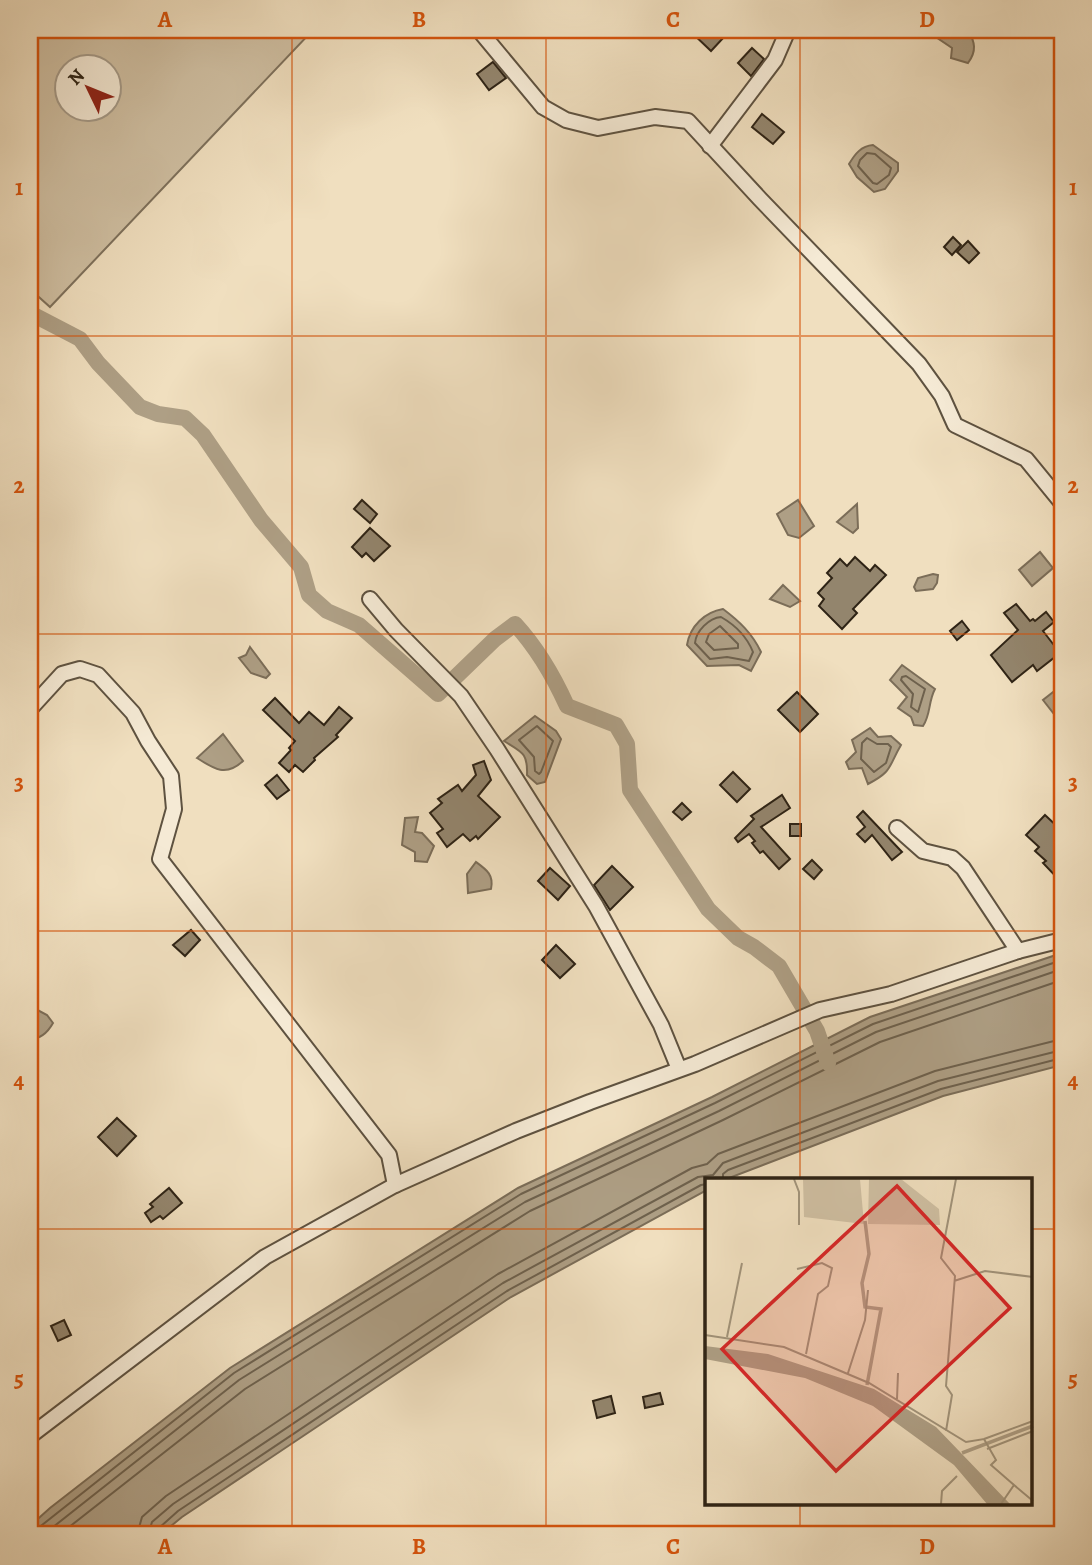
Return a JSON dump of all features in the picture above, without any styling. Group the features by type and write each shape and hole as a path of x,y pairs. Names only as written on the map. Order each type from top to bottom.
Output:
{"street":[{"path":"479,30 543,107 566,120 598,128 655,117 688,121 919,364 943,396 955,425 1026,459 1062,503"},
{"path":"710,146 775,60 788,30"},
{"path":"370,599 440,678 461,696 497,749 596,906 661,1026 679,1069"},
{"path":"30,709 62,674 80,669 98,675 133,713 170,776 174,809 160,859 389,1155 395,1185"},
{"path":"897,828 923,851 951,858 963,868 1018,951"},
{"path":"30,1436 265,1258 395,1185 565,1111 679,1069 820,1010 891,994 1018,951 1062,940"}],"shaded area":[{"path":"30,30 313,30 50,307 30,289"}],"water":[{"path":"931,30 968,30 974,46 968,63 951,58 952,48 930,33"},
{"path":"873,145 898,163 898,171 885,189 874,192 857,177 849,164 859,151"},
{"path":"798,500 814,526 799,538 788,535 777,514"},
{"path":"857,504 858,528 853,533 837,522"},
{"path":"1040,552 1053,568 1032,586 1019,570"},
{"path":"938,575 933,589 916,591 914,587 918,578"},
{"path":"783,585 800,601 790,607 770,599"},
{"path":"723,609 745,628 761,652 751,671 739,665 707,666 687,645 691,632 699,621 710,613"},
{"path":"250,647 270,674 266,678 251,673 239,658 246,655"},
{"path":"902,665 935,689 923,726 914,725 911,717 898,708 907,697 890,680"},
{"path":"1062,685 1062,707 1054,714 1043,700"},
{"path":"535,716 556,731 561,739 545,782 537,784 527,775 525,757 504,741"},
{"path":"870,728 878,737 891,736 901,745 886,772 868,784 862,768 849,769 846,762 856,752 852,740"},
{"path":"223,734 243,761 231,769 220,770 197,758"},
{"path":"418,817 415,832 422,833 434,846 427,862 415,861 415,852 402,845 405,818"},
{"path":"476,862 489,873 491,889 468,893 467,874"},
{"path":"1062,953 1062,1065 943,1096 729,1178 705,1178 705,1191 511,1297 182,1517 160,1535 30,1535 30,1526 50,1508 230,1368 518,1188 712,1097 870,1017"},
{"path":"30,1006 47,1015 53,1023 43,1034 30,1039"}],"building":[{"path":"689,30 716,30 724,37 711,51"},
{"path":"752,48 764,59 751,76 738,63"},
{"path":"493,62 506,78 489,90 477,74"},
{"path":"762,114 784,132 773,144 752,127"},
{"path":"953,237 961,245 952,255 944,247"},
{"path":"968,241 979,253 969,263 957,252"},
{"path":"362,500 377,514 370,523 354,509"},
{"path":"370,528 390,546 374,561 366,553 362,557 352,547"},
{"path":"855,557 870,571 875,565 886,575 853,609 857,613 842,629 819,606 824,599 818,593 832,578 827,573 840,559 847,566"},
{"path":"1016,604 1030,621 1035,621 1046,612 1054,622 1043,631 1060,653 1037,671 1033,665 1012,682 991,655 1018,630 1004,613"},
{"path":"962,621 969,630 957,640 950,631"},
{"path":"797,692 818,714 800,732 778,710"},
{"path":"275,698 299,723 309,712 324,725 339,707 352,718 336,735 338,737 314,758 303,772 295,765 289,772 279,763 295,741 263,710"},
{"path":"484,761 491,780 478,796 500,817 478,839 476,836 470,841 463,834 447,847 437,833 443,829 430,813 442,803 438,799 458,785 462,791 476,775 473,765"},
{"path":"733,772 750,789 737,802 720,785"},
{"path":"277,775 289,790 277,799 265,785"},
{"path":"782,795 790,808 761,827 790,859 779,869 763,851 760,853 749,834 738,842 735,838 754,819 751,816"},
{"path":"682,803 691,812 682,820 673,812"},
{"path":"863,811 902,852 892,860 872,835 865,842 857,834 865,827 857,817"},
{"path":"1045,815 1062,831 1062,883 1035,851 1039,847 1026,835"},
{"path":"790,824 801,824 801,836 790,836"},
{"path":"812,860 822,870 814,879 803,869"},
{"path":"612,866 633,887 610,910 594,885"},
{"path":"550,868 570,886 558,900 538,881"},
{"path":"191,930 200,940 185,956 173,945"},
{"path":"556,945 575,964 560,978 542,960"},
{"path":"117,1118 136,1136 117,1156 98,1137"},
{"path":"169,1188 182,1203 163,1219 160,1216 151,1222 145,1213 153,1207 150,1204"},
{"path":"64,1320 71,1335 58,1341 51,1326"},
{"path":"660,1393 663,1404 645,1408 643,1397"},
{"path":"611,1396 615,1413 597,1418 593,1401"}],"waterway":[{"path":"30,313 80,339 98,363 140,407 158,414 185,418 203,435 261,520 301,567 309,595 327,611 359,625 438,694 495,639 515,624 544,663 567,706 616,725 627,744 630,790 708,909 738,938 779,966 817,1031 828,1063"}]}
